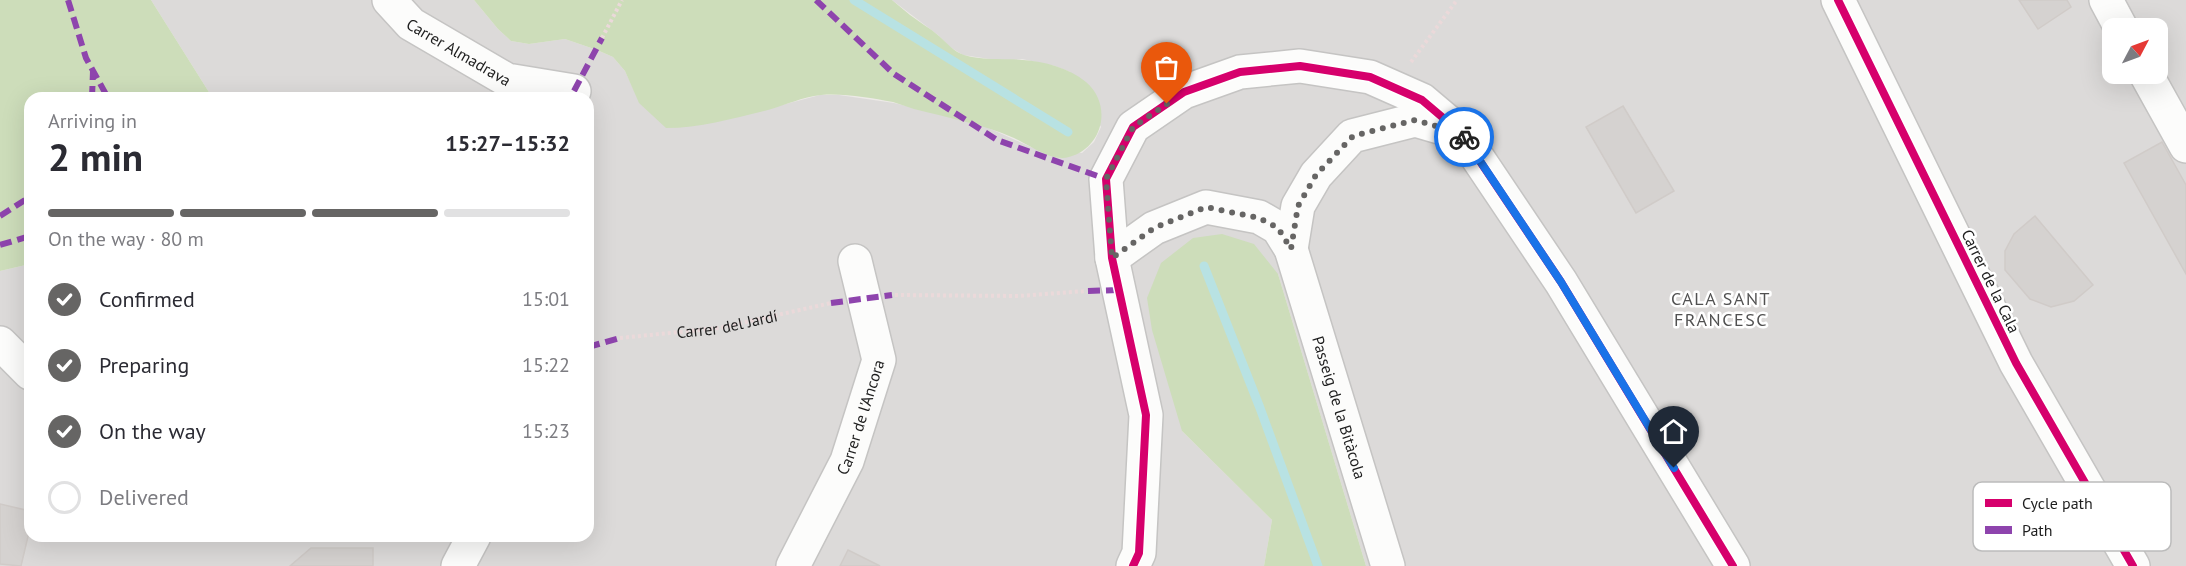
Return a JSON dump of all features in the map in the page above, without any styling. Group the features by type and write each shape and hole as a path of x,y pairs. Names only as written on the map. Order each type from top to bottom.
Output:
{"street":[{"name":"Carrer Almadrava","path":"389,0 411,24 507,80 574,91"},
{"name":"Carrer de la Cala","path":"1838,0 2016,363 2085,482"},
{"path":"2106,0 2116,18"},
{"path":"1133,566 1139,553 1146,415 1112,258 1106,179 1133,127 1184,92 1240,72 1300,66 1370,77 1422,100 1461,133 1561,282 1733,566"},
{"path":"2152,84 2186,146"},
{"path":"1291,249 1298,206 1316,175 1353,136 1415,120 1461,133"},
{"path":"1112,258 1154,228 1206,207 1259,218 1278,228 1291,249"},
{"name":"Passeig de la Bitàcola","path":"1291,249 1388,566"},
{"name":"Carrer de l'Ancora","path":"793,566 847,461 879,360 855,261"},
{"path":"0,343 24,367"},
{"path":"458,566 471,542"},
{"name":"Carrer de la Cala","path":"2124,551 2133,566"}],"path":[{"path":"602,38 622,0"},
{"path":"1393,87 1457,0"},
{"path":"892,295 1019,296 1088,291"}],"shaded area":[{"path":"151,0 474,0 511,41 529,44 565,39 613,57 625,71 640,103 752,113 820,95 839,95 894,103 966,120 1031,147 1082,153 1094,142 1101,127 1070,72 1055,66 1022,59 1003,61 963,55 892,0 2186,0 2186,566 1366,566 1278,274 1182,431 1272,520 1264,566 0,566 0,271 24,265 24,542 594,542 594,92 209,92"}],"green space":[{"path":"0,0 151,0 209,92 24,92 24,265 0,271"},
{"path":"474,0 892,0 960,54 978,58 1039,62 1064,69 1079,77 1094,91 1100,102 1100,125 1090,145 1081,152 1062,158 1048,155 1014,138 978,125 893,102 848,95 814,96 717,122 666,128 639,103 625,71 613,57 565,39 529,44 511,41"},
{"path":"1222,234 1254,244 1278,274 1366,566 1264,566 1272,520 1182,431 1152,330 1147,298 1161,263 1193,238"}],"building":[{"path":"2019,0 2067,0 2071,7 2038,29"},
{"path":"1623,106 1674,191 1636,213 1586,127"},
{"path":"2162,142 2186,185 2186,274 2124,163"},
{"path":"2035,216 2093,285 2074,301 2051,307 2030,299 2005,270 2005,251 2014,234"},
{"path":"0,504 24,510 24,542 27,542 21,566 0,564"},
{"path":"311,548 373,548 373,566 290,566"},
{"path":"848,550 880,566 840,566"}],"waterway":[{"path":"854,0 1068,132"},
{"path":"1204,266 1260,408 1318,566"}],"marked path":[{"path":"68,0 86,58 105,92"},
{"path":"816,0 894,74 997,140 1106,179"},
{"path":"574,91 602,38"},
{"path":"92,92 93,71"},
{"path":"0,216 24,201"},
{"path":"0,245 24,238"},
{"path":"1088,291 1119,290"},
{"path":"831,303 892,295"},
{"path":"594,345 620,338"}],"cycle path":[{"path":"1838,0 2016,363 2085,482"},
{"path":"1133,566 1139,553 1146,415 1112,258 1106,179 1133,127 1184,92 1240,72 1300,66 1370,77 1422,100 1461,133 1561,282 1733,566"},
{"path":"2124,551 2133,566"}],"way so far":[{"path":"1167,104 1133,127 1106,179 1112,258 1154,228 1206,207 1259,218 1278,228 1291,249 1298,206 1316,175 1353,136 1415,120 1461,133 1464,137"}],"district":[{"name":"CALA SANT FRANCESC","path":"1721,309"}],"route":[{"path":"1464,137 1561,282 1674,468"}]}
